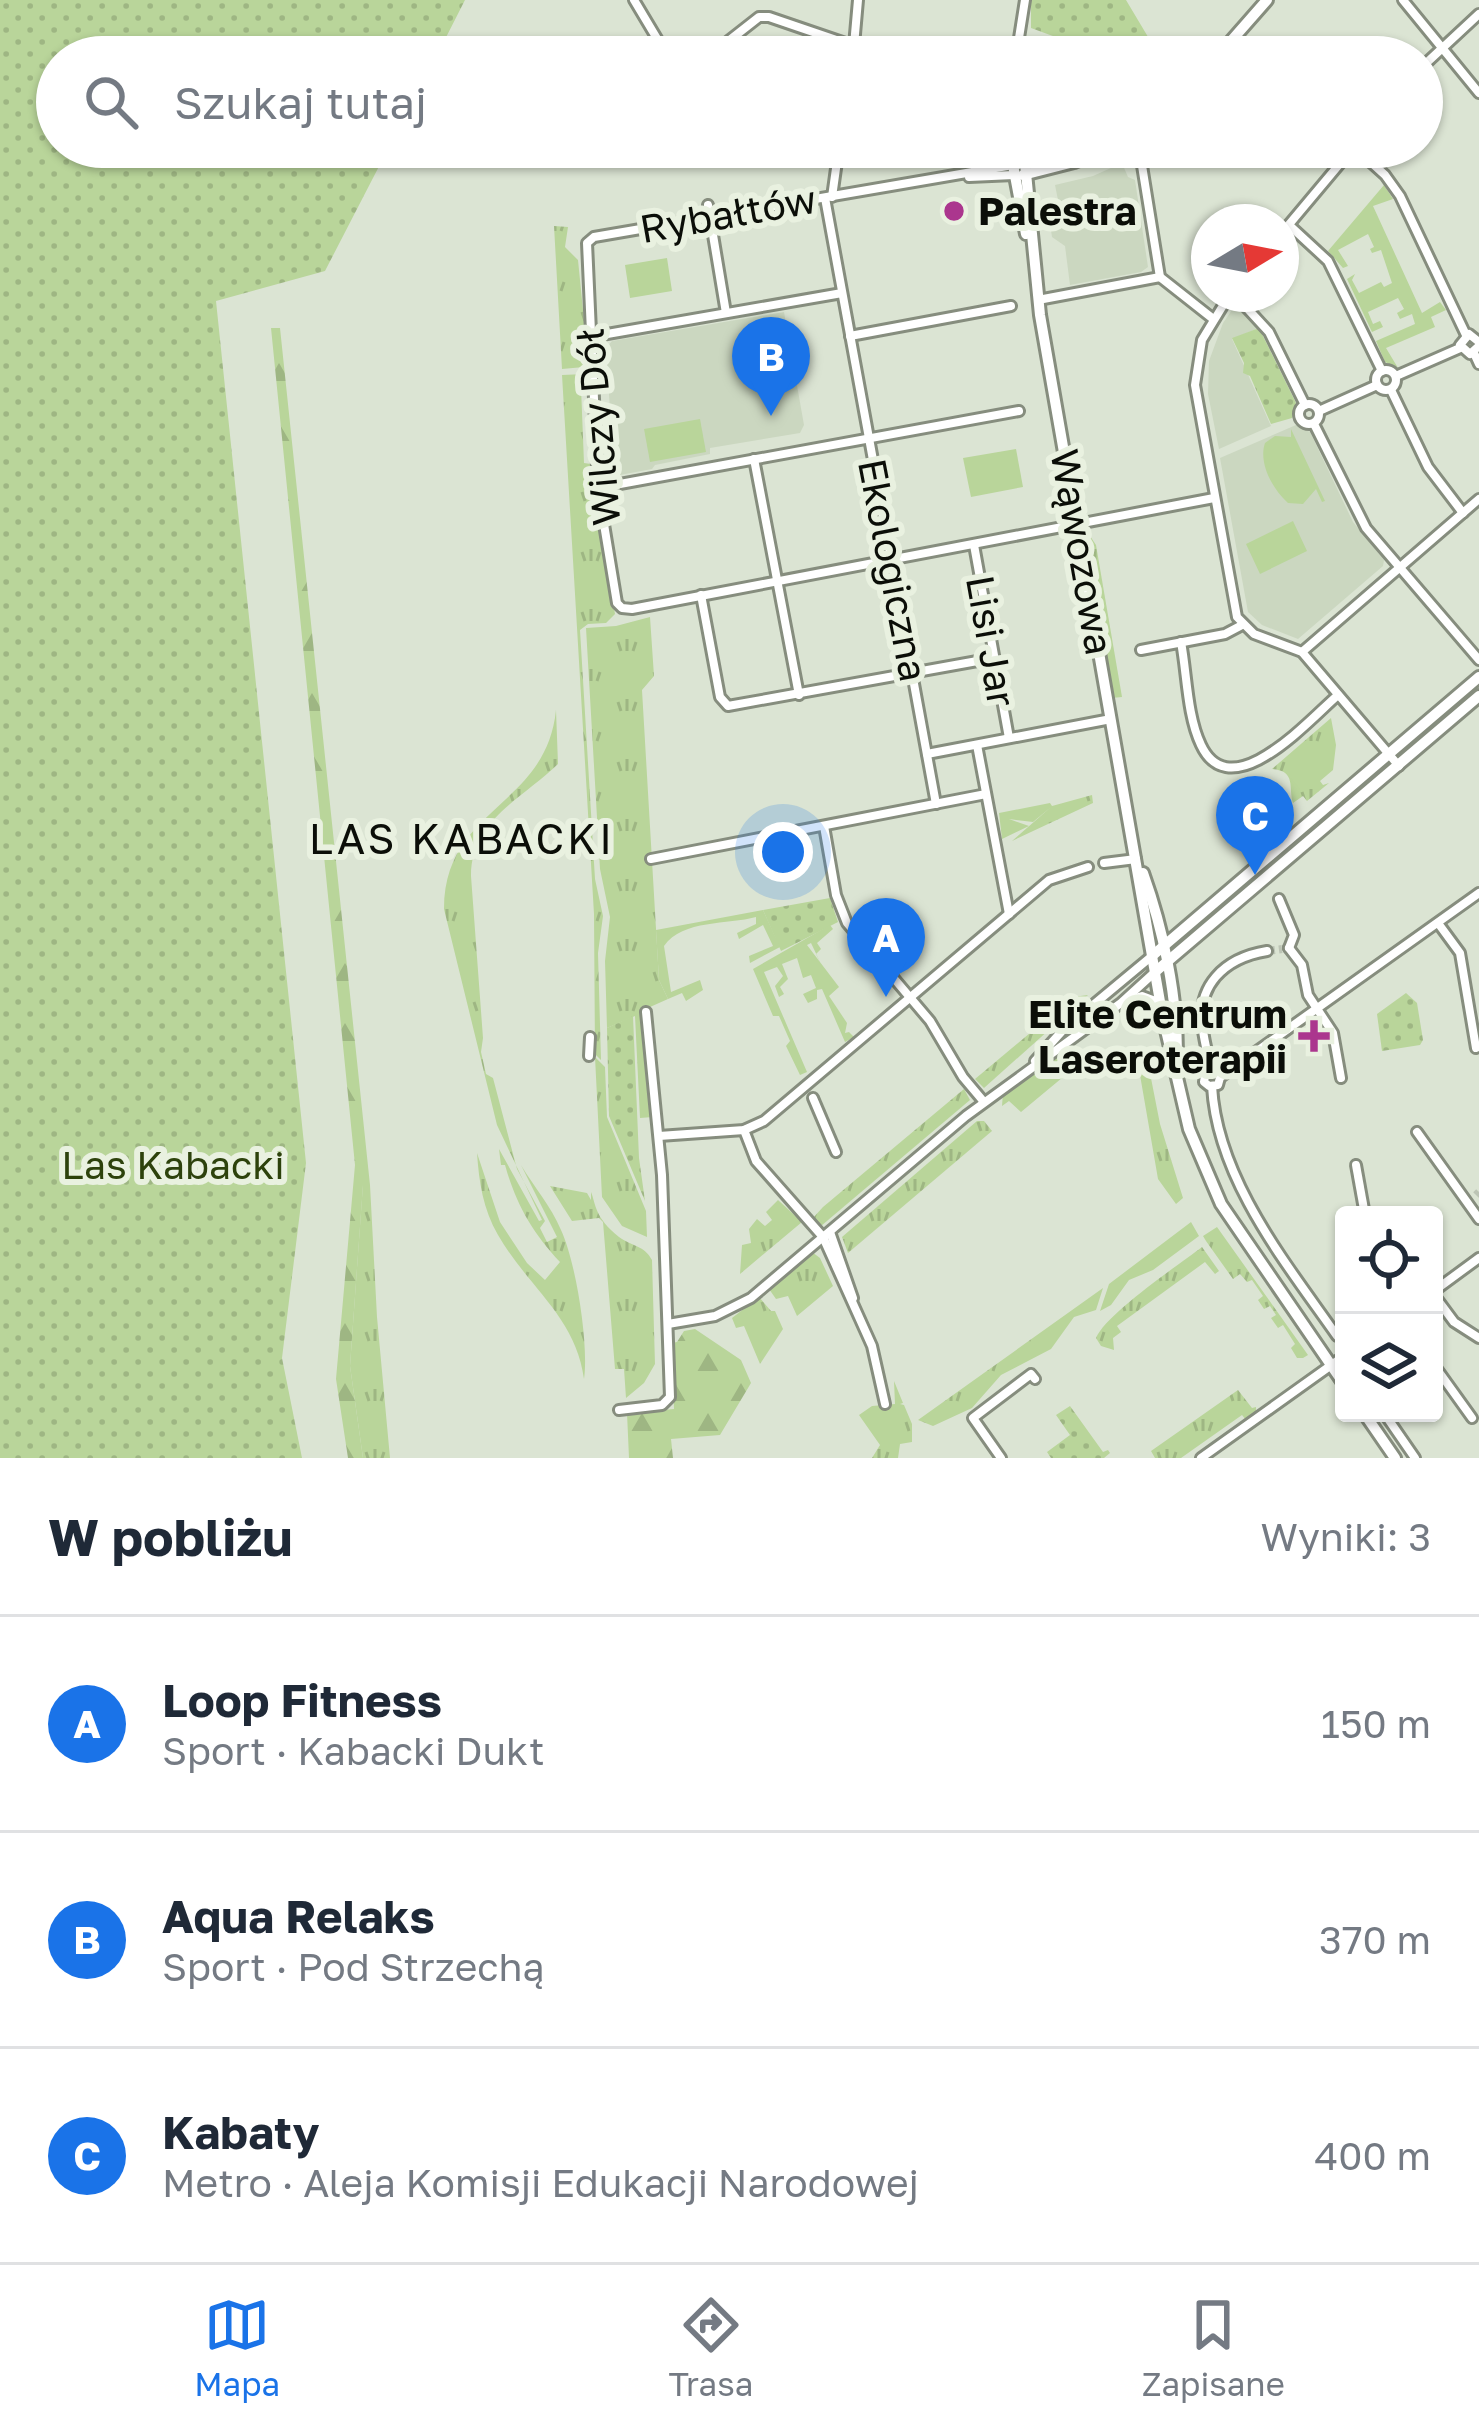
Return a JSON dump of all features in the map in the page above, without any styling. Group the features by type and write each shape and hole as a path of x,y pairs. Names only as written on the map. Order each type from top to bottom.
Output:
{"street":[{"path":"634,0 655,36"},
{"path":"855,36 859,0"},
{"path":"1019,36 1024,0"},
{"path":"1235,36 1267,0"},
{"path":"1407,2 1434,36"},
{"path":"1443,43 1479,14"},
{"path":"735,36 759,17 816,36"},
{"path":"1443,48 1479,93"},
{"name":"Ekologiczna","path":"834,168 828,197 842,293 936,804"},
{"path":"1020,169 1026,168"},
{"path":"1142,168 1160,278 1212,319"},
{"path":"1299,213 1336,168"},
{"path":"1376,168 1400,196 1466,334 1460,348"},
{"name":"Rybałtów","path":"585,251 594,237 1020,169"},
{"name":"Wąwozowa","path":"1020,169 1037,300 1136,859 1157,952 1166,963 1175,1015 1177,1070"},
{"path":"709,205 726,313"},
{"path":"1299,234 1328,261 1382,371 1396,376 1460,348 1477,347"},
{"name":"Wilczy Dół","path":"585,251 598,488 617,603 626,610 701,595"},
{"path":"1037,300 1160,278"},
{"path":"590,337 842,293"},
{"path":"850,335 1011,306"},
{"path":"1218,312 1198,352 1195,385 1236,614 1242,625 1302,652 1399,766"},
{"path":"1250,312 1269,332 1305,405 1319,410 1377,385 1390,390 1427,467 1463,513"},
{"path":"1466,334 1474,335 1479,364"},
{"path":"1377,385 1382,371"},
{"path":"1390,390 1396,376"},
{"path":"1305,405 1300,419 1314,424 1358,515 1479,661"},
{"path":"1314,424 1319,410"},
{"path":"598,488 1019,411"},
{"path":"754,458 799,695"},
{"path":"994,658 733,707 724,704 701,595 1214,498"},
{"path":"1302,652 1479,499"},
{"name":"Lisi Jar","path":"974,544 1009,738"},
{"path":"1141,650 1229,632 1242,625"},
{"path":"1181,642 1200,743 1210,759 1224,766 1244,768 1261,761 1338,695"},
{"path":"1026,1072 1063,1030 1479,677"},
{"path":"668,1324 696,1321 739,1306 984,1102 1120,1003 1479,696"},
{"path":"927,754 1111,719"},
{"path":"977,745 1009,915"},
{"path":"651,859 986,794"},
{"path":"824,826 842,914 934,1027 961,1074 984,1102"},
{"path":"1104,863 1136,859"},
{"name":"Wąwozowa","path":"1136,859 1156,916 1155,972 1195,1148 1213,1190 1335,1371"},
{"path":"659,1136 744,1130 764,1121 1048,880 1088,866"},
{"path":"1212,1087 1479,893"},
{"path":"1279,899 1294,935 1285,948 1302,965 1308,995 1333,1033 1341,1078"},
{"path":"1156,916 1167,928 1188,927"},
{"path":"1438,923 1461,956 1476,1048"},
{"path":"1267,951 1240,957 1206,987 1199,1012 1209,1069 1203,1080 1212,1087 1222,1142 1258,1214 1335,1333"},
{"path":"1120,1003 1142,996 1161,1006"},
{"path":"619,1410 668,1401 659,1136 646,1012"},
{"path":"590,1037 590,1056"},
{"path":"1177,1070 1198,1065 1222,1076"},
{"path":"813,1098 836,1152"},
{"path":"744,1130 756,1161 827,1234 877,1361 885,1404"},
{"path":"1418,1132 1479,1219"},
{"path":"1356,1165 1363,1206"},
{"path":"1466,1202 1476,1195"},
{"path":"1443,1286 1479,1258"},
{"path":"1443,1306 1454,1322 1479,1337"},
{"path":"1201,1458 1335,1362"},
{"path":"1001,1458 974,1418 1031,1374 1035,1378"},
{"path":"1443,1378 1472,1418"},
{"path":"1370,1422 1395,1458"},
{"path":"1390,1422 1415,1458"}],"shaded area":[{"path":"1124,168 1135,180 1148,267 1070,285 1065,246 1052,237 1047,204 1058,200 1055,185"},
{"path":"784,312 804,425 800,433 710,448 710,454 652,469 620,475 614,471 606,348 612,341"},
{"path":"1231,312 1243,312 1259,328 1232,339 1271,426 1219,449 1208,394 1209,361"},
{"path":"1296,425 1310,432 1353,522 1384,560 1383,566 1298,639 1262,625 1248,612 1220,458"}],"green space":[{"name":"Las Kabacki","path":"0,0 465,0 447,36 36,36 36,168 378,168 325,271 216,301 306,1163 282,1358 302,1458 0,1458"},
{"path":"1031,0 1126,0 1147,36 1053,36 1031,28"},
{"path":"1384,185 1393,199 1373,206 1422,313 1440,302 1446,310 1431,317 1435,327 1386,348 1398,368 1385,362 1376,341 1415,324 1412,314 1400,319 1397,313 1404,309 1398,298 1368,312 1373,324 1380,321 1383,327 1372,332 1347,279 1355,274 1352,280 1359,293 1381,282 1384,287 1392,283 1381,250 1372,253 1368,234 1338,250 1348,266 1343,268 1328,251"},
{"path":"554,226 568,227 565,247 578,260 588,360 584,367 562,369"},
{"path":"667,258 672,291 630,298 625,265"},
{"path":"271,328 280,328 370,1185 363,1185 350,1366 363,1458 348,1458 336,1379 355,1165"},
{"path":"1259,328 1296,403 1292,418 1271,424 1250,376 1243,373 1244,363 1232,338"},
{"path":"585,374 586,386 581,387 584,463 591,464 615,614 606,623 588,624 580,630 595,879 603,916 598,953 601,1060 595,1054 594,914 562,375"},
{"path":"700,419 706,452 650,462 644,429"},
{"path":"1291,429 1325,501 1316,489 1303,504 1288,503 1268,476 1265,443 1275,436 1291,437"},
{"path":"1016,449 1023,487 971,497 963,458"},
{"path":"1293,521 1307,551 1260,574 1246,544"},
{"path":"1090,536 1096,545 1122,697 1112,698 1084,538"},
{"path":"650,617 654,676 642,690 659,980 668,999 641,1011 653,1117 640,1118 635,1016 607,1028 605,961 610,917 600,869 586,628"},
{"path":"556,710 558,764 489,825 473,857 471,876 481,1052 486,1074 493,1078 516,1165 497,1125 444,909 448,875 460,849 534,768 548,743"},
{"path":"1331,718 1336,745 1333,770 1320,781 1329,783 1307,801 1303,796 1293,803 1288,777 1272,769"},
{"path":"1092,795 1093,803 1012,841 1051,807 1033,822 1009,819 1029,826 1002,839 999,813"},
{"path":"830,898 838,922 781,951 763,910"},
{"path":"763,910 780,947 750,963 749,956 773,946 763,925 739,939 737,933 756,924 756,917 694,927 672,937 664,946 671,992 700,980 703,990 686,1001 682,993 668,999 659,980 656,930"},
{"path":"830,925 833,929 817,943 821,949 816,954 811,943 807,945 839,987 829,996 847,1023 845,1033 854,1037 845,1042 822,989 808,1003 803,994 816,988 811,975 803,978 797,958 782,964 788,979 779,997 775,986 783,976 777,967 764,972 807,1072 800,1075 779,1016 773,1016 753,969"},
{"path":"1406,993 1417,1003 1423,1040 1420,1045 1382,1051 1377,1014"},
{"path":"1088,995 984,1088 975,1079 1073,997"},
{"path":"633,1016 645,1201 609,1116 607,1028"},
{"path":"1061,1052 1079,1052 1086,1058 1021,1112 1009,1101 1002,1106 1003,1093"},
{"path":"595,1057 605,1067 607,1117 646,1211 647,1237 622,1226 602,1197"},
{"path":"1133,1063 1149,1068 1183,1198 1176,1204 1158,1179 1140,1075"},
{"path":"964,1089 970,1100 821,1226 813,1218 823,1207"},
{"path":"977,1121 984,1121 992,1131 848,1253 842,1237"},
{"path":"499,1149 542,1220 524,1182 545,1221 540,1228 547,1242 557,1237 521,1165 566,1244 583,1325 584,1379 561,1320 493,1225 477,1153 500,1222 527,1263 545,1280 560,1262 526,1217 505,1165 501,1165"},
{"path":"363,1184 370,1185 390,1458 363,1458 350,1366"},
{"path":"550,1186 587,1193 591,1200 591,1192 605,1223 652,1260 655,1364 644,1383 626,1398 624,1369 615,1369 603,1222 599,1218 572,1221"},
{"path":"778,1200 802,1222 740,1274 742,1245 751,1243 749,1229 757,1219 765,1226 772,1220 766,1212"},
{"path":"1191,1222 1199,1236 1153,1270 1129,1280 1111,1305 1100,1311 1109,1284"},
{"path":"1217,1227 1308,1355 1297,1358 1291,1348 1295,1344 1283,1325 1278,1328 1271,1318 1276,1315 1270,1306 1264,1309 1258,1300 1263,1296 1252,1280 1247,1282 1240,1274 1233,1279 1203,1236"},
{"path":"1202,1247 1219,1271 1215,1274 1205,1262 1117,1326 1121,1332 1113,1338 1114,1350 1101,1346 1096,1338 1113,1316"},
{"path":"812,1252 820,1258 833,1286 797,1316 788,1296 776,1299 769,1289"},
{"path":"1103,1288 1096,1310 1074,1317 1051,1349 1001,1375 972,1408 933,1426 918,1420"},
{"path":"759,1297 775,1311 783,1329 760,1364 744,1326 736,1328 732,1318"},
{"path":"695,1329 741,1360 751,1383 720,1435 671,1439 673,1458 629,1458 627,1413 674,1409 672,1343 684,1331"},
{"path":"894,1381 912,1424 912,1442 900,1444 898,1458 872,1458 880,1445 859,1415 872,1406 895,1404"},
{"path":"1238,1390 1256,1407 1256,1414 1246,1420 1242,1415 1181,1458 1155,1458 1151,1451"},
{"path":"1070,1406 1103,1452 1110,1453 1104,1458 1051,1458 1047,1452 1070,1435 1056,1415"}],"tunnel":[{"path":"1267,951 1282,949"},
{"path":"1476,1195 1479,1192"}],"place":[{"name":"Palestra","path":"954,211"},
{"name":"Aqua Relaks","path":"771,416"},
{"name":"Kabaty","path":"1255,875"},
{"name":"Loop Fitness","path":"886,997"},
{"name":"Elite Centrum Laseroterapii","path":"1314,1036"}],"district":[{"name":"LAS KABACKI","path":"462,839"}]}
